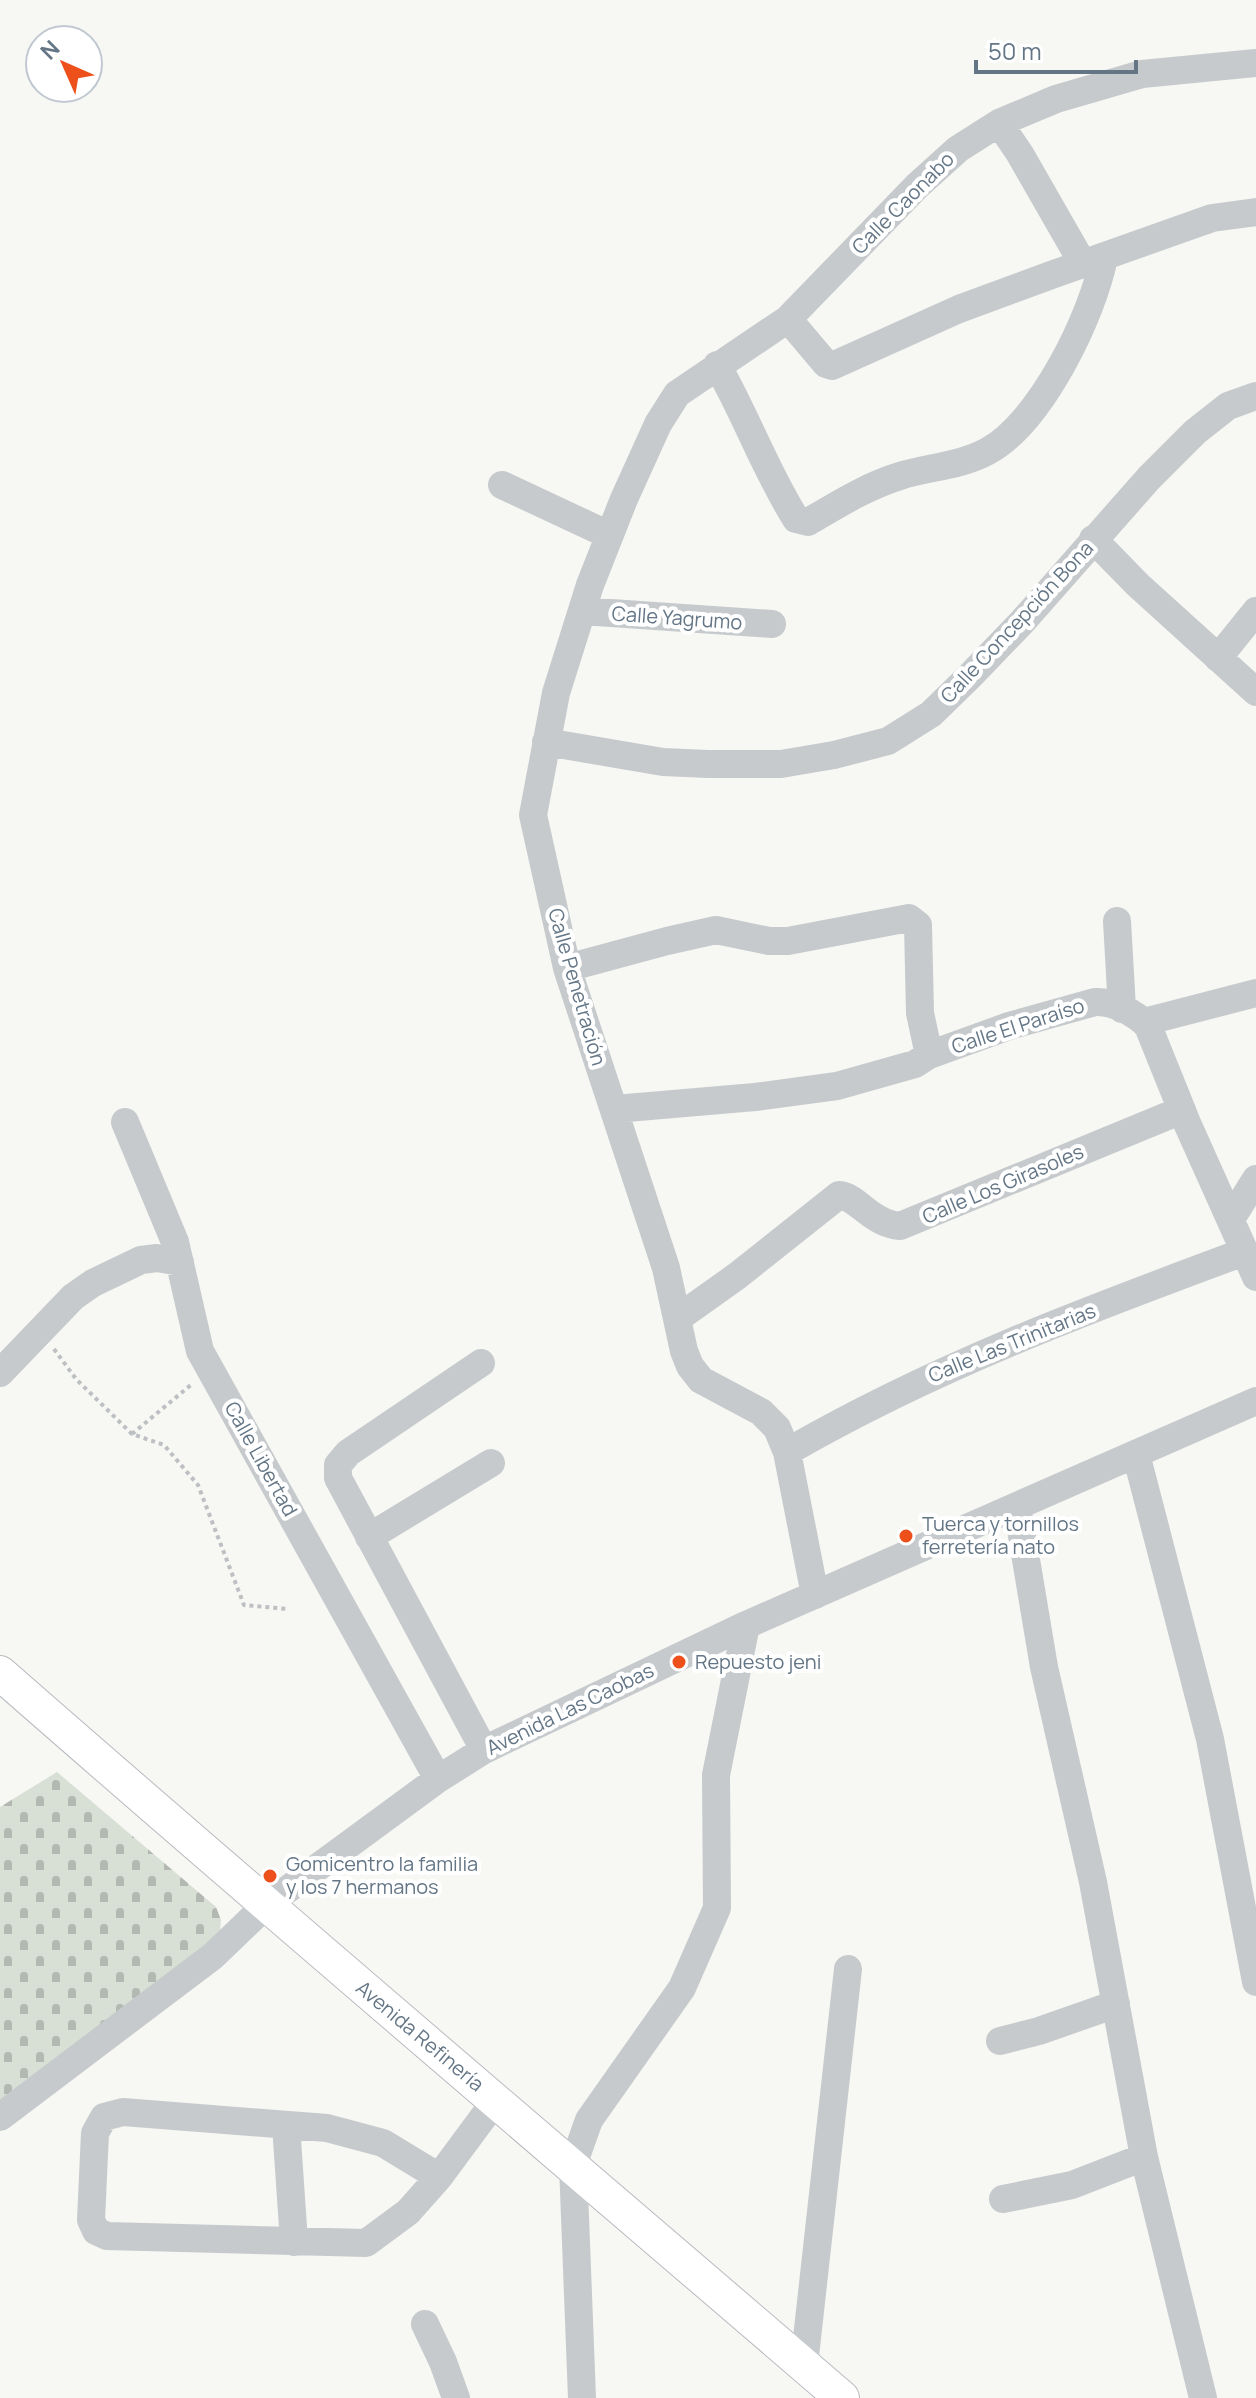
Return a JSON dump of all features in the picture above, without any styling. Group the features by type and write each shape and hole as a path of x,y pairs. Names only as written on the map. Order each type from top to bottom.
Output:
{"main road":[{"name":"Avenida Refinería","path":"0,1673 265,1906 573,2165 842,2398"}],"street":[{"name":"Calle Caonabo","path":"717,365 788,319 917,186 958,149 999,123 1056,99 1142,74 1256,63"},
{"path":"717,365 741,407 777,489 796,519 808,522 876,484 900,475 970,459 1003,440 1030,413 1055,376 1096,293 1094,260 999,123"},
{"path":"788,319 826,364 832,366 959,309 1212,218 1256,212"},
{"name":"Calle Penetración","path":"717,365 677,394 670,403 609,535 556,693 533,808 533,822 567,968 666,1268 684,1351 701,1380 761,1412 777,1428 787,1452 815,1595"},
{"name":"Calle Concepción Bona","path":"546,742 663,762 781,764 888,741 931,714 969,677 1022,622 1093,539 1195,432 1228,406 1256,396"},
{"path":"502,485 609,535"},
{"path":"1093,539 1138,585 1256,692"},
{"name":"Calle Yagrumo","path":"582,611 772,624"},
{"path":"1218,658 1256,611"},
{"path":"567,968 716,930 769,941 788,941 909,918 918,925 920,1013 929,1055"},
{"path":"1117,921 1133,1015 1182,1110 1250,1264"},
{"path":"1133,1015 1256,993"},
{"name":"Calle El Paraíso","path":"615,1109 755,1097 837,1086 915,1064 929,1055 1009,1026 1095,1002 1103,1002 1133,1015"},
{"name":"Calle Los Girasoles","path":"678,1318 737,1276 839,1195 847,1195 881,1223 900,1226 1182,1110"},
{"name":"Calle Libertad","path":"125,1122 175,1242 200,1351 438,1779"},
{"path":"1231,1219 1256,1179"},
{"path":"0,1373 73,1297 93,1283 141,1260 157,1258 180,1262"},
{"name":"Calle Las Trinitarias","path":"787,1452 926,1377 1120,1299 1250,1264"},
{"path":"481,1363 348,1453 338,1465 338,1478 484,1750"},
{"name":"Avenida Las Caobas","path":"0,2117 213,1956 265,1906 438,1779 484,1750 746,1625 1256,1401"},
{"path":"1136,1454 1210,1739 1256,1982"},
{"path":"369,1537 491,1463"},
{"path":"1017,1506 1044,1667 1093,1882 1144,2157 1203,2398"},
{"path":"582,2398 573,2165 589,2120 682,1988 717,1908 716,1775 746,1625"},
{"path":"804,2365 848,1969"},
{"path":"1000,2041 1116,2004"},
{"path":"439,2177 383,2143 327,2128 123,2112 104,2117 95,2133 91,2220 96,2231 107,2236 366,2243 408,2212 439,2177 496,2100"},
{"path":"286,2125 294,2242"},
{"path":"1003,2199 1072,2185 1144,2157"},
{"path":"425,2324 456,2398"}],"path":[{"path":"35,1338 52,1347 76,1379 132,1434 164,1445 198,1485 244,1605 287,1609"},
{"path":"132,1434 210,1369"}],"green space":[{"path":"57,1772 216,1907 221,1920 219,1940 0,2117 0,1807"}],"place":[{"name":"Tuerca y tornillos ferretería nato","path":"906,1536"},
{"name":"Repuesto jeni","path":"679,1662"},
{"name":"Gomicentro la familia y los 7 hermanos","path":"270,1876"}]}
